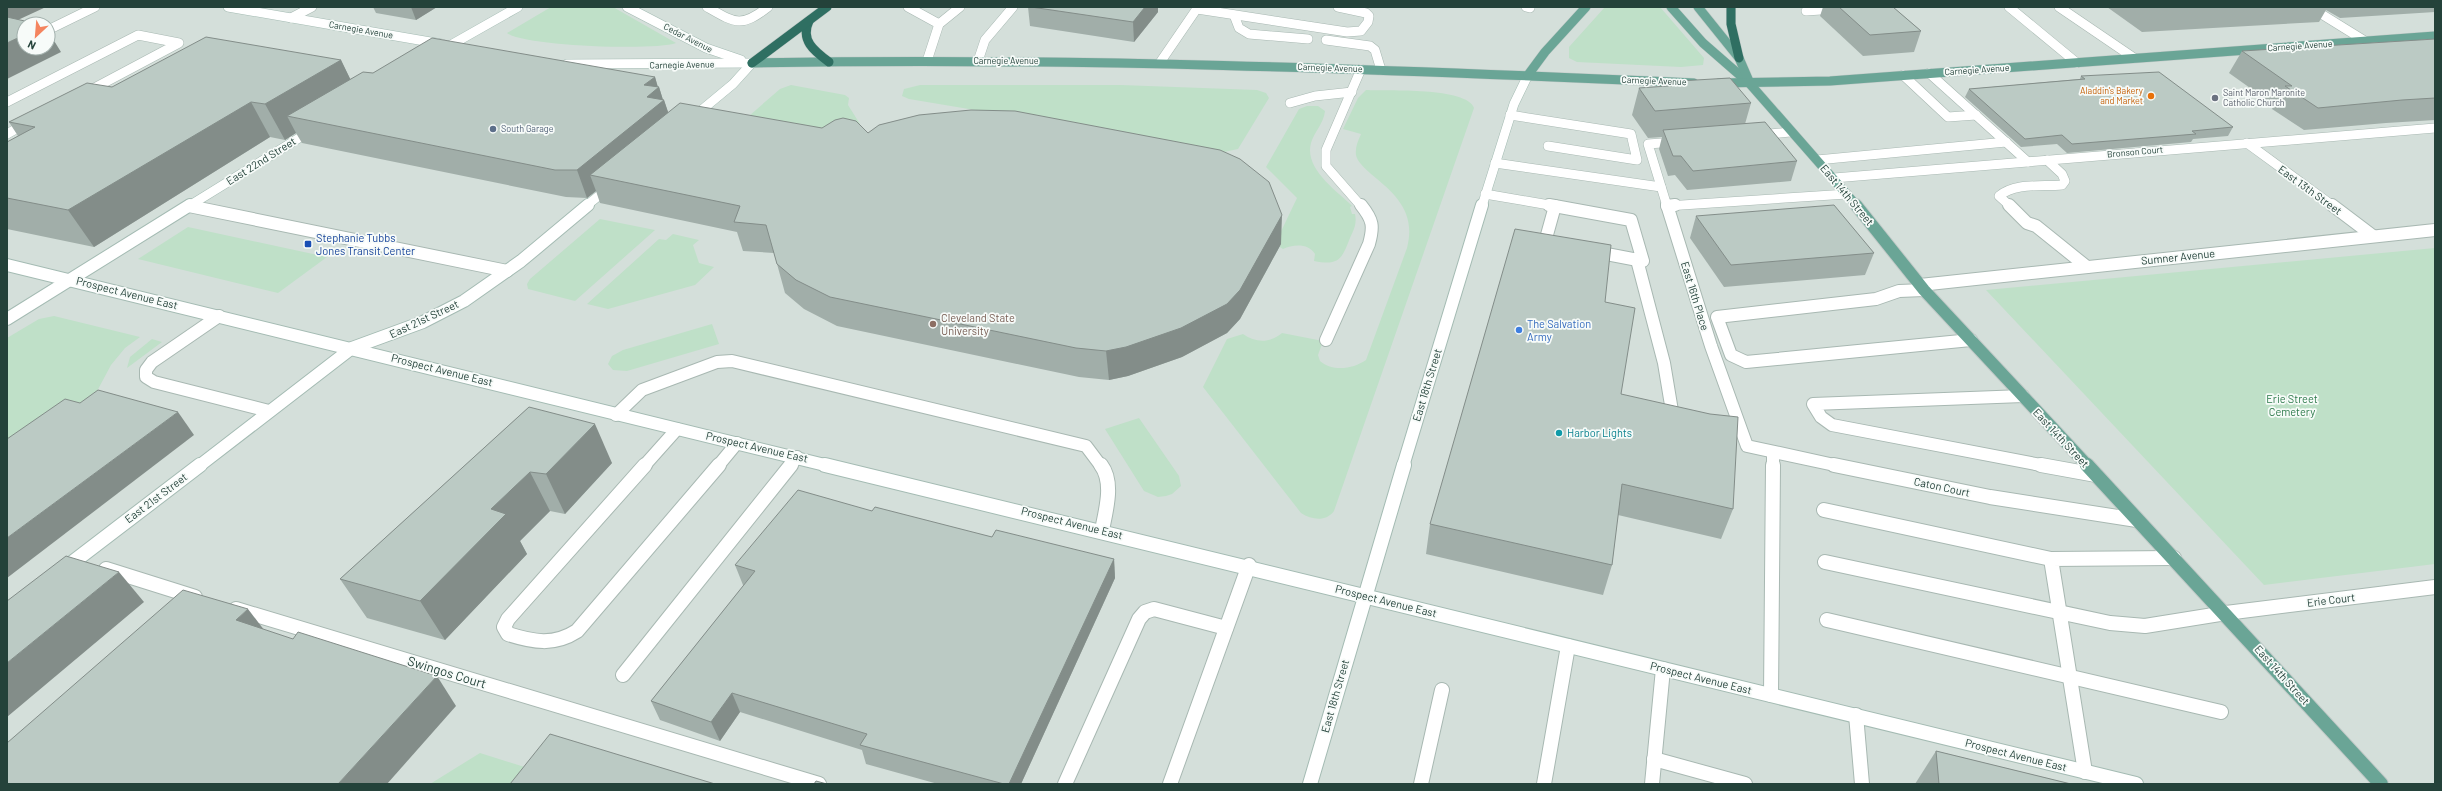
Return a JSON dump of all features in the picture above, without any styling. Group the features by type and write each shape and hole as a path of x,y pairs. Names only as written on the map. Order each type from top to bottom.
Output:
{"highway":[{"path":"752,63 826,7"},
{"path":"1731,7 1731,24 1739,58"},
{"path":"808,21 805,33 808,44 829,62"}],"main road":[{"name":"East 18th Street","path":"1528,76 1545,52 1586,7"},
{"name":"East 14th Street","path":"1671,7 1703,43 1750,84 1790,132 1834,178 1922,287 2137,520 2226,613 2381,784"},
{"name":"East 14th Street","path":"1698,7 1739,58 1750,84"},
{"name":"Carnegie Avenue","path":"752,63 1161,61 1750,84 1903,76 2435,36"}],"street":[{"path":"56,26 95,7"},
{"name":"Carnegie Avenue","path":"228,7 464,48"},
{"path":"291,18 312,7"},
{"path":"431,57 518,7"},
{"name":"Cedar Avenue","path":"628,7 706,48 752,63"},
{"path":"707,7 738,23 750,22 768,7"},
{"path":"908,7 939,24"},
{"path":"927,61 939,24 960,7"},
{"path":"978,61 985,40 1013,7"},
{"path":"1161,61 1197,8 1347,32 1361,31 1368,22 1369,16 1366,13 1338,7"},
{"path":"1806,11 1865,7"},
{"path":"2009,7 2077,63"},
{"path":"2059,7 2134,58"},
{"path":"2310,7 2365,41"},
{"path":"1234,15 1239,28 1249,34 1308,39"},
{"path":"7,102 138,35 183,44 76,97"},
{"path":"1326,40 1370,46 1375,50 1381,70"},
{"name":"Carnegie Avenue","path":"554,62 596,65 752,63"},
{"path":"684,125 733,84 752,63"},
{"path":"1326,340 1369,244 1373,228 1365,210 1326,166 1326,150 1361,69"},
{"path":"1929,74 2028,162"},
{"name":"East 18th Street","path":"1310,784 1364,595 1485,194 1510,115 1528,76"},
{"path":"1903,76 1948,117 1976,115"},
{"path":"1290,103 1315,96 1352,92"},
{"path":"1510,115 1631,134 1637,160"},
{"path":"10,132 35,119"},
{"name":"East 22nd Street","path":"7,319 322,124"},
{"name":"Bronson Court","path":"1834,178 2435,128"},
{"path":"10,132 29,133"},
{"path":"1750,135 1790,132"},
{"name":"East 16th Place","path":"1687,141 1648,144 1711,346 1746,444"},
{"path":"1817,160 2006,142"},
{"name":"East 13th Street","path":"2246,143 2373,236"},
{"path":"1548,146 1654,162"},
{"path":"2047,160 2062,174 2065,181 2062,185 2016,188 2003,191 1999,196 2027,223 2036,226 2087,267"},
{"path":"1495,164 1661,187"},
{"name":"East 21st Street","path":"56,575 352,348 402,332 464,301 507,271 618,180"},
{"path":"1485,194 1631,220 1643,261 1583,249"},
{"path":"1667,206 1847,194"},
{"path":"189,206 507,271"},
{"path":"1555,206 1545,242 1560,245"},
{"name":"Sumner Avenue","path":"1971,340 1746,362 1731,356 1717,317 1876,299 1899,291 1922,287 2087,267 2435,230"},
{"path":"1637,260 1664,363 1673,417 1686,429"},
{"name":"Prospect Avenue East","path":"7,265 352,348 616,415 797,456 1249,565 1568,646 2136,784"},
{"path":"219,316 152,362 146,370 146,377 154,382 269,411"},
{"path":"616,415 642,390 717,362 732,361 1086,446 1104,468 1109,499 1102,530"},
{"path":"2023,396 1813,404 1821,417 1832,425 2096,475"},
{"path":"677,429 508,619 504,627 508,634 525,640 551,643 559,642 577,631 737,443"},
{"name":"Caton Court","path":"1730,440 1772,452 1984,495 2076,512 2137,520"},
{"path":"1771,695 1772,452"},
{"path":"622,675 797,456"},
{"path":"1824,510 2051,559 2174,558"},
{"path":"2051,559 2085,772"},
{"path":"75,560 204,599 189,608"},
{"name":"Erie Court","path":"1825,562 2110,623 2145,626 2226,613 2435,587"},
{"path":"1170,784 1249,565"},
{"name":"Swingos Court","path":"223,605 819,784"},
{"path":"1065,784 1139,619 1145,612 1154,609 1226,628"},
{"path":"1827,620 2221,712"},
{"path":"1544,784 1568,646"},
{"path":"1652,784 1663,669"},
{"path":"1421,784 1442,690"},
{"path":"1856,715 1862,784"},
{"path":"1654,759 1745,784"}],"shaded area":[{"path":"7,7 2435,7 2435,784 7,784"}],"green space":[{"path":"551,7 613,7 676,43 643,47 590,46 537,41 507,33"},
{"path":"1605,7 1660,7 1704,58 1703,65 1681,67 1577,62 1569,58 1569,47"},
{"path":"791,85 845,95 849,98 848,105 860,124 839,144 727,135 780,89"},
{"path":"920,85 1121,85 1257,90 1266,93 1269,98 1238,149 1224,152 909,99 902,96 904,89"},
{"path":"1366,90 1442,93 1457,96 1468,101 1474,108 1334,511 1331,515 1319,519 1301,513 1203,387 1227,339 1243,334 1253,339 1263,341 1273,339 1282,333 1323,341 1318,355 1320,361 1331,367 1343,368 1355,366 1366,360 1407,248 1409,225 1402,206 1396,197 1364,168 1357,158 1356,147 1361,134 1343,129 1358,98"},
{"path":"1307,106 1318,106 1325,111 1323,120 1311,143 1310,153 1312,162 1330,186 1352,206 1350,207 1352,214 1355,214 1356,218 1354,229 1342,256 1329,262 1314,261 1315,254 1312,250 1305,246 1296,245 1283,249 1275,244 1297,198 1266,167 1299,109"},
{"path":"600,219 655,230 575,301 528,289 527,284 530,279"},
{"path":"188,227 327,257 278,293 138,259"},
{"path":"673,234 699,240 693,245 699,263 714,267 695,285 608,309 587,304 659,239 666,240"},
{"name":"Erie Street Cemetery","path":"2435,248 2435,564 2264,585 1986,290"},
{"path":"54,316 140,337 125,348 111,365 96,393 86,404 7,439 7,338 39,319"},
{"path":"712,324 719,344 627,371 613,370 608,364 612,356 623,350"},
{"path":"152,339 162,342 127,368 130,357"},
{"path":"1139,418 1179,476 1181,486 1172,494 1158,497 1144,491 1105,429"},
{"path":"480,753 566,780 563,784 430,784"}],"building":[{"path":"1031,7 1145,7 1133,22"},
{"path":"1839,7 1893,7 1921,31 1870,35"},
{"path":"7,17 16,19 16,39 7,43"},
{"path":"206,37 341,60 265,104 251,102 68,210 7,198 7,142 35,127 9,122 87,83 112,87"},
{"name":"South Garage","path":"432,38 655,77 644,85 659,87 647,97 664,100 577,170 555,170 287,116 363,72 373,73"},
{"path":"2435,39 2435,98 2318,108 2285,86 2292,86 2242,51"},
{"path":"2159,72 2233,127 2192,131 2196,134 2072,144 2062,135 2025,139 1969,89 2085,79 2081,76"},
{"path":"1730,78 1751,103 1655,111 1639,88 1682,85 1679,81"},
{"path":"680,103 822,128 835,120 843,118 856,121 868,133 879,125 919,115 971,110 1015,111 1220,150 1240,159 1269,182 1282,215 1240,290 1227,304 1181,328 1126,347 1106,351 1076,348 830,297 796,280 777,264 766,225 734,222 740,206 590,175"},
{"path":"1765,122 1797,161 1693,171 1681,156 1673,156 1663,130"},
{"path":"1834,205 1874,253 1731,265 1696,216"},
{"name":"Harbor Lights","path":"1515,229 1611,245 1605,302 1635,308 1621,394 1710,414 1738,417 1733,509 1622,484 1612,565 1430,524"},
{"path":"98,390 178,412 7,538 7,439 65,399 80,403"},
{"path":"529,407 595,424 546,474 530,472 491,509 506,514 420,601 340,579"},
{"path":"798,490 872,511 875,507 992,537 996,530 1114,559 1009,784 1004,784 860,745 867,734 732,693 711,722 651,701 755,571 735,565"},
{"path":"66,556 119,572 7,663 7,601"},
{"path":"183,590 248,609 236,620 293,639 298,632 437,676 338,784 7,784 7,743"},
{"path":"550,734 715,784 510,784"},
{"path":"1936,751 2071,784 1939,784"},
{"path":"816,781 827,784 814,784"}],"place":[{"name":"Aladdin's Bakery and Market","path":"2151,96"},
{"name":"Saint Maron Maronite Catholic Church","path":"2215,98"},
{"name":"South Garage","path":"493,129"},
{"name":"Stephanie Tubbs Jones Transit Center","path":"308,244"},
{"name":"Cleveland State University","path":"933,324"},
{"name":"The Salvation Army","path":"1519,330"},
{"name":"Harbor Lights","path":"1559,433"}]}
